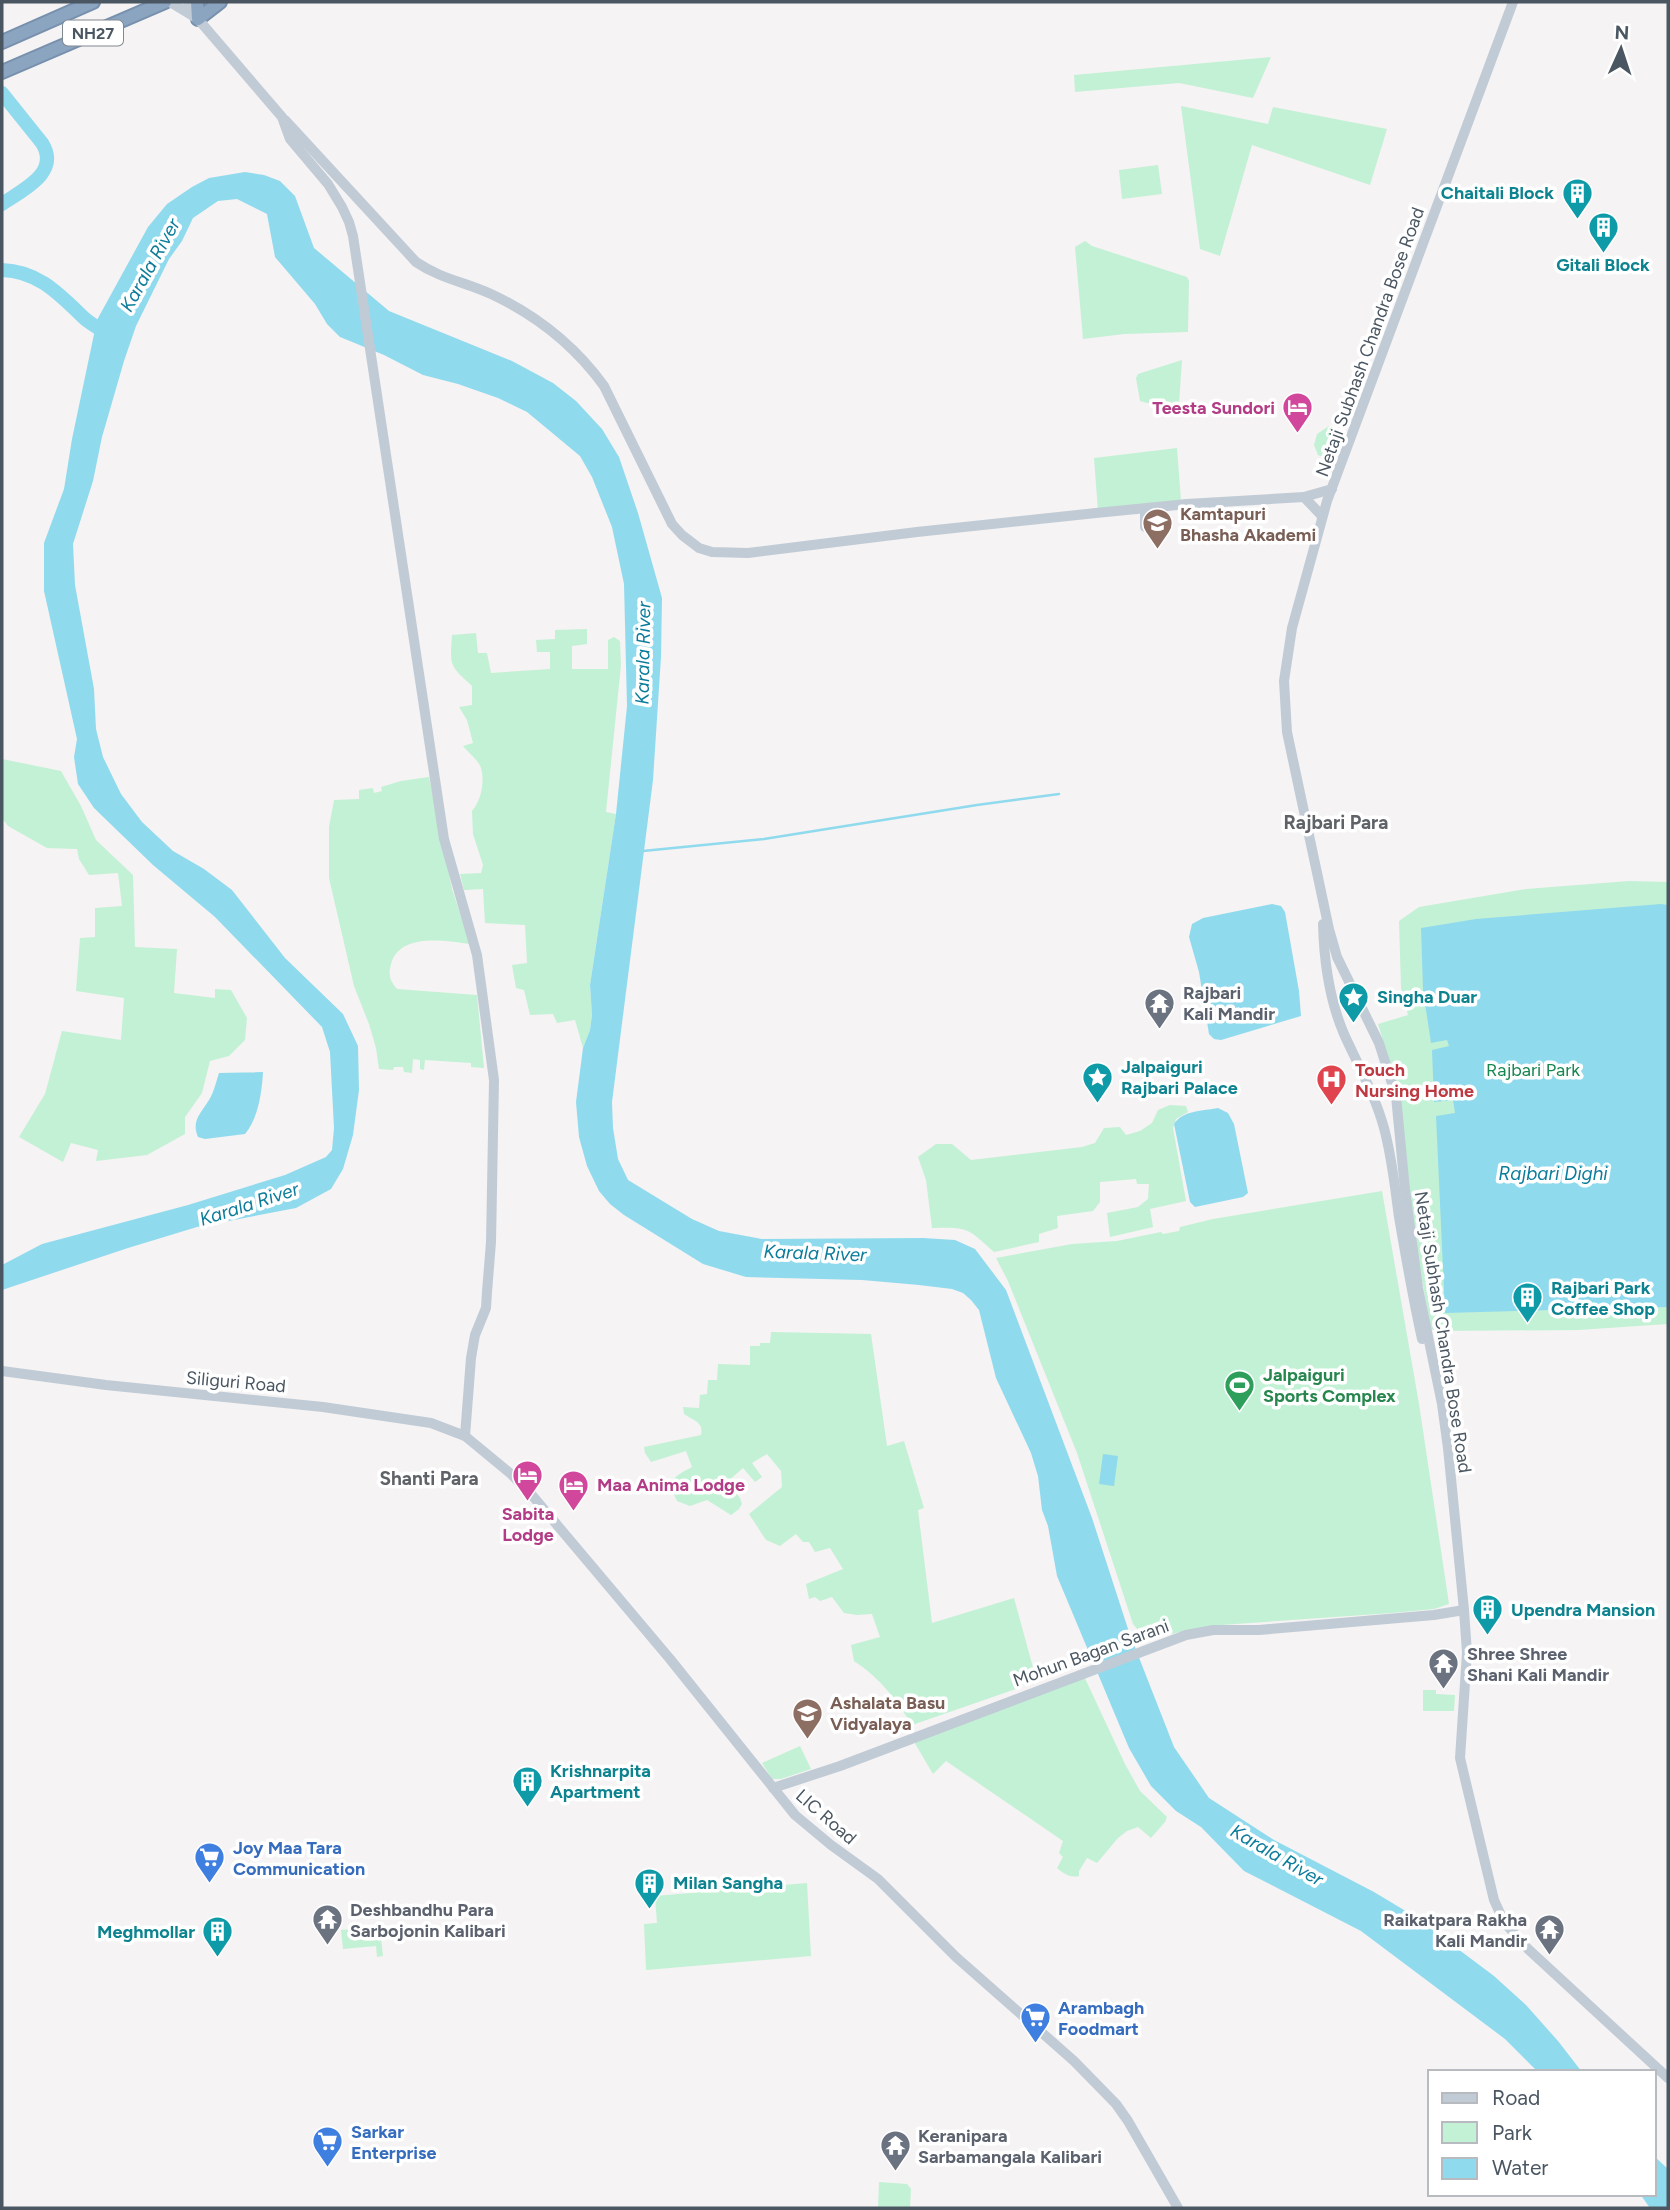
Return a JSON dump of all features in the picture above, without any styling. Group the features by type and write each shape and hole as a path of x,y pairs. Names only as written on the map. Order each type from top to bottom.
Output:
{"highway":[{"name":"NH27","path":"2,42 93,2"},
{"name":"NH27","path":"2,72 167,2"},
{"path":"197,2 198,19"},
{"path":"198,19 220,2"}],"street":[{"path":"167,2 198,19"},
{"path":"188,2 198,19 282,117 416,262 442,278 501,299 541,323 571,346 590,366 604,386 671,524 699,548 712,552 748,553 917,532 1304,496 1332,489"},
{"name":"Netaji Subhash Chandra Bose Road","path":"1425,1335 1396,1097 1379,1043 1337,957 1323,906 1287,732 1284,696 1292,628 1322,516 1513,2"},
{"path":"282,117 290,139 328,184 349,222 360,277 444,838 477,955 494,1080 491,1242 486,1308 475,1335 465,1436"},
{"path":"1304,496 1322,516"},
{"path":"1145,509 1145,527"},
{"name":"Netaji Subhash Chandra Bose Road","path":"1323,906 1327,976 1340,1024 1377,1105 1384,1130 1410,1290 1425,1335 1442,1404 1465,1653 1460,1758 1486,1876 1501,1924 1525,1952 1668,2078"},
{"name":"Siliguri Road","path":"2,1371 323,1407 431,1423 465,1436"},
{"name":"LIC Road","path":"465,1436 531,1494 809,1828 877,1880 956,1957 1098,2085 1128,2121 1178,2208"},
{"name":"Mohun Bagan Sarani","path":"773,1788 840,1766 1186,1635 1203,1631 1259,1630 1462,1613"},
{"name":"Netaji Subhash Chandra Bose Road","path":"1598,2017 1652,2070"}],"green space":[{"path":"1271,57 1253,98 1179,83 1075,92 1074,75"},
{"path":"1181,106 1268,124 1273,107 1387,129 1370,185 1252,145 1220,256 1200,249"},
{"path":"1158,165 1162,194 1122,199 1119,170"},
{"path":"1085,241 1092,246 1187,277 1188,332 1124,334 1083,339 1075,247"},
{"path":"1182,360 1179,404 1140,401 1136,378 1138,374"},
{"path":"1329,426 1341,431 1330,460 1318,455 1314,445 1317,434"},
{"path":"1177,448 1181,501 1098,511 1094,458"},
{"path":"587,629 587,644 572,646 572,669 608,669 608,640 614,637 620,641 621,665 606,812 616,814 590,985 590,1030 583,1048 575,1020 557,1023 553,1014 530,1015 524,990 516,988 512,965 527,963 525,925 485,923 483,889 464,890 460,874 481,873 483,865 473,834 472,811 480,797 483,779 480,765 463,746 473,743 467,720 459,707 472,705 472,686 455,669 451,653 452,635 476,633 478,653 487,653 491,673 550,669 550,652 537,652 536,640 555,639 555,630"},
{"path":"2,759 61,771 96,840 133,875 135,947 177,949 174,993 215,998 215,989 231,990 247,1018 245,1040 229,1056 210,1061 202,1093 185,1117 185,1134 147,1155 96,1161 98,1150 71,1143 63,1162 19,1137 45,1094 62,1031 121,1040 124,998 76,991 80,938 95,937 95,908 122,906 118,873 89,875 79,859 77,849 47,848 8,826 2,818"},
{"path":"429,777 452,889 470,944 425,941 404,947 396,954 391,964 390,978 397,989 477,995 484,1068 471,1067 471,1063 425,1060 424,1070 420,1069 420,1060 413,1059 412,1073 404,1072 403,1067 394,1067 393,1070 379,1069 369,1024 354,986 329,878 329,827 334,800 359,799 359,790 373,788 374,793 382,791 381,787 401,781"},
{"name":"Rajbari Dighi","path":"1629,881 1668,882 1668,1324 1578,1330 1435,1331 1431,1329 1410,1215 1400,1096 1378,1024 1408,1015 1401,988 1399,921 1419,907 1526,889"},
{"path":"1170,1105 1186,1106 1188,1112 1176,1119 1173,1128 1186,1201 1150,1209 1153,1227 1110,1237 1107,1213 1138,1207 1148,1199 1149,1184 1137,1184 1136,1179 1100,1182 1100,1202 1093,1211 1057,1216 1058,1228 1039,1234 1039,1242 994,1252 967,1231 932,1228 926,1180 918,1157 936,1144 952,1144 971,1160 1082,1147 1095,1143 1104,1128 1120,1127 1126,1135 1140,1131 1152,1123 1158,1110"},
{"name":"Jalpaiguri Sports Complex","path":"1382,1191 1419,1404 1449,1604 1434,1609 1392,1613 1207,1626 1171,1634 1138,1630 1133,1624 1077,1453 1008,1281 996,1258 1072,1244 1117,1241 1161,1232 1163,1234 1213,1219"},
{"path":"771,1332 871,1334 887,1446 904,1441 924,1508 918,1510 932,1623 1014,1598 1035,1675 1019,1688 912,1725 887,1690 854,1661 851,1645 880,1637 872,1614 844,1613 832,1597 820,1601 815,1597 809,1599 806,1584 843,1569 830,1548 815,1552 809,1542 803,1542 796,1534 780,1546 766,1540 749,1514 782,1487 781,1471 767,1454 752,1463 762,1477 755,1482 743,1468 727,1482 742,1504 731,1515 707,1500 690,1506 677,1501 672,1484 676,1477 692,1467 686,1451 651,1462 644,1447 701,1435 700,1424 684,1414 683,1407 699,1408 700,1395 707,1394 708,1380 717,1380 718,1364 750,1365 750,1346 770,1343"},
{"path":"1083,1674 1140,1791 1167,1817 1151,1838 1138,1827 1127,1831 1097,1863 1087,1858 1079,1876 1073,1876 1057,1868 1063,1857 1059,1853 1063,1841 946,1761 933,1774 913,1740"},
{"path":"1423,1690 1455,1695 1454,1711 1423,1711"},
{"path":"800,1746 811,1769 781,1779 772,1779 762,1763"},
{"path":"807,1883 811,1956 646,1970 644,1924 657,1923 655,1896"},
{"path":"377,1926 380,1929 383,1956 377,1957 376,1946 343,1949 341,1930"},
{"path":"879,2182 907,2184 911,2189 910,2208 878,2208"}],"water":[{"name":"Karala River","path":"245,172 280,181 295,196 314,248 389,311 512,361 553,383 576,401 602,429 619,457 662,598 653,780 612,1102 618,1159 628,1180 692,1219 719,1231 762,1239 955,1240 975,1249 1006,1290 1092,1518 1129,1632 1174,1747 1209,1798 1274,1840 1414,1916 1494,1976 1526,2005 1580,2070 1536,2070 1505,2039 1361,1931 1244,1871 1201,1827 1176,1811 1151,1786 1129,1748 1057,1576 1031,1453 996,1378 979,1310 971,1300 952,1289 919,1285 862,1280 746,1277 703,1264 624,1215 599,1191 587,1166 579,1137 576,1102 583,1048 592,1015 590,985 616,814 627,706 624,584 612,527 592,477 580,456 527,412 498,398 423,375 340,337 275,257 267,214 237,199 218,201 193,218 136,326 73,544 75,585 94,689 96,729 103,757 121,794 142,822 173,851 232,890 285,958 343,1014 358,1046 359,1090 353,1135 343,1169 331,1189 296,1208 197,1227 2,1290 2,1265 42,1244 188,1205 285,1175 326,1157 332,1150 334,1128 330,1052 322,1027 215,917 153,865 94,808 78,784 74,757 77,739 44,591 44,543 64,489 97,320 148,227 167,204 209,178"},
{"path":"1272,904 1281,906 1285,912 1301,1016 1221,1040 1214,1039 1209,1034 1199,972 1189,937 1192,924 1203,918"},
{"name":"Rajbari Dighi","path":"1668,905 1668,1307 1445,1313 1436,1116 1455,1113 1453,1100 1434,1102 1432,1050 1449,1046 1447,1040 1431,1043 1423,990 1421,928 1476,919"},
{"path":"263,1072 256,1113 245,1134 205,1139 198,1137 196,1122 211,1097 219,1073"},
{"path":"1218,1108 1228,1113 1234,1124 1248,1193 1243,1197 1195,1207 1190,1202 1174,1124 1188,1114"},
{"path":"1103,1454 1118,1456 1114,1486 1099,1484"},
{"path":"1656,2158 1668,2169 1668,2208 1650,2208 1641,2196 1656,2196"}],"waterway":[{"path":"2,93 42,143 47,154 47,163 37,180 2,204"},
{"path":"2,270 15,271 47,285 87,321 111,336"},
{"path":"643,851 764,839 1059,794"}],"place":[{"name":"Chaitali Block","path":"1577,220"},
{"name":"Gitali Block","path":"1603,254"},
{"name":"Teesta Sundori","path":"1298,435"},
{"name":"Kamtapuri Bhasha Akademi","path":"1157,551"},
{"name":"Singha Duar","path":"1354,1024"},
{"name":"Rajbari Kali Mandir","path":"1160,1030"},
{"name":"Jalpaiguri Rajbari Palace","path":"1098,1104"},
{"name":"Touch Nursing Home","path":"1332,1107"},
{"name":"Rajbari Park Coffee Shop","path":"1528,1325"},
{"name":"Jalpaiguri Sports Complex","path":"1240,1412"},
{"name":"Sabita Lodge","path":"528,1503"},
{"name":"Maa Anima Lodge","path":"574,1512"},
{"name":"Upendra Mansion","path":"1488,1637"},
{"name":"Shree Shree Shani Kali Mandir","path":"1444,1691"},
{"name":"Ashalata Basu Vidyalaya","path":"807,1740"},
{"name":"Krishnarpita Apartment","path":"527,1808"},
{"name":"Joy Maa Tara Communication","path":"210,1885"},
{"name":"Milan Sangha","path":"650,1910"},
{"name":"Deshbandhu Para Sarbojonin Kalibari","path":"327,1947"},
{"name":"Raikatpara Rakha Kali Mandir","path":"1550,1957"},
{"name":"Meghmollar","path":"218,1959"},
{"name":"Arambagh Foodmart","path":"1035,2045"},
{"name":"Sarkar Enterprise","path":"328,2169"},
{"name":"Keranipara Sarbamangala Kalibari","path":"895,2173"}],"district":[{"name":"Rajbari Para","path":"1336,822"},
{"name":"Shanti Para","path":"429,1478"}],"park label":[{"name":"Rajbari Park","path":"1533,1070"}]}
